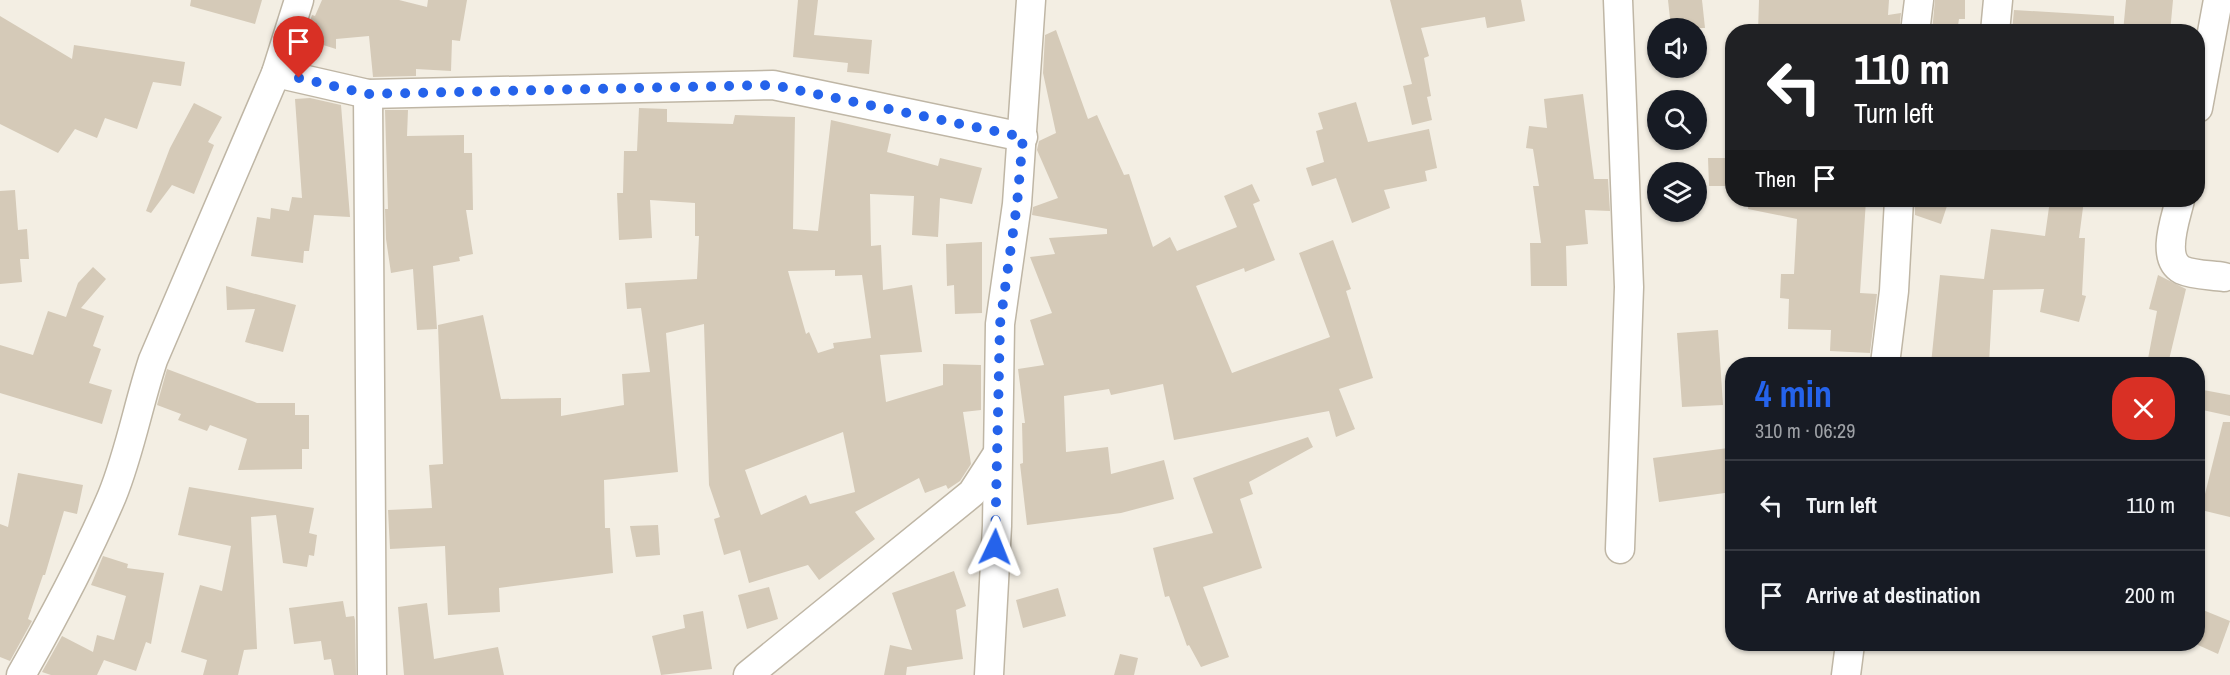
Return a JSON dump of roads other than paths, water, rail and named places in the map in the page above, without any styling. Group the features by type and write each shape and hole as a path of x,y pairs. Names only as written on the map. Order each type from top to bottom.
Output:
{"street":[{"path":"21,675 46,630 112,495 135,426 142,393 153,360 276,73 299,0"},
{"path":"989,675 996,526 1000,324 1017,204 1031,0"},
{"path":"1618,0 1629,287 1620,549"},
{"path":"1916,24 1919,0"},
{"path":"1996,24 1998,0"},
{"path":"2205,70 2218,0"},
{"path":"276,73 368,94 773,85 1023,137"},
{"path":"368,94 372,675"},
{"path":"1886,357 1894,291 1899,207"},
{"path":"2179,207 2170,249 2174,262 2182,270 2224,277"},
{"path":"748,675 972,493 996,456"},
{"path":"1846,675 1849,651"}]}
